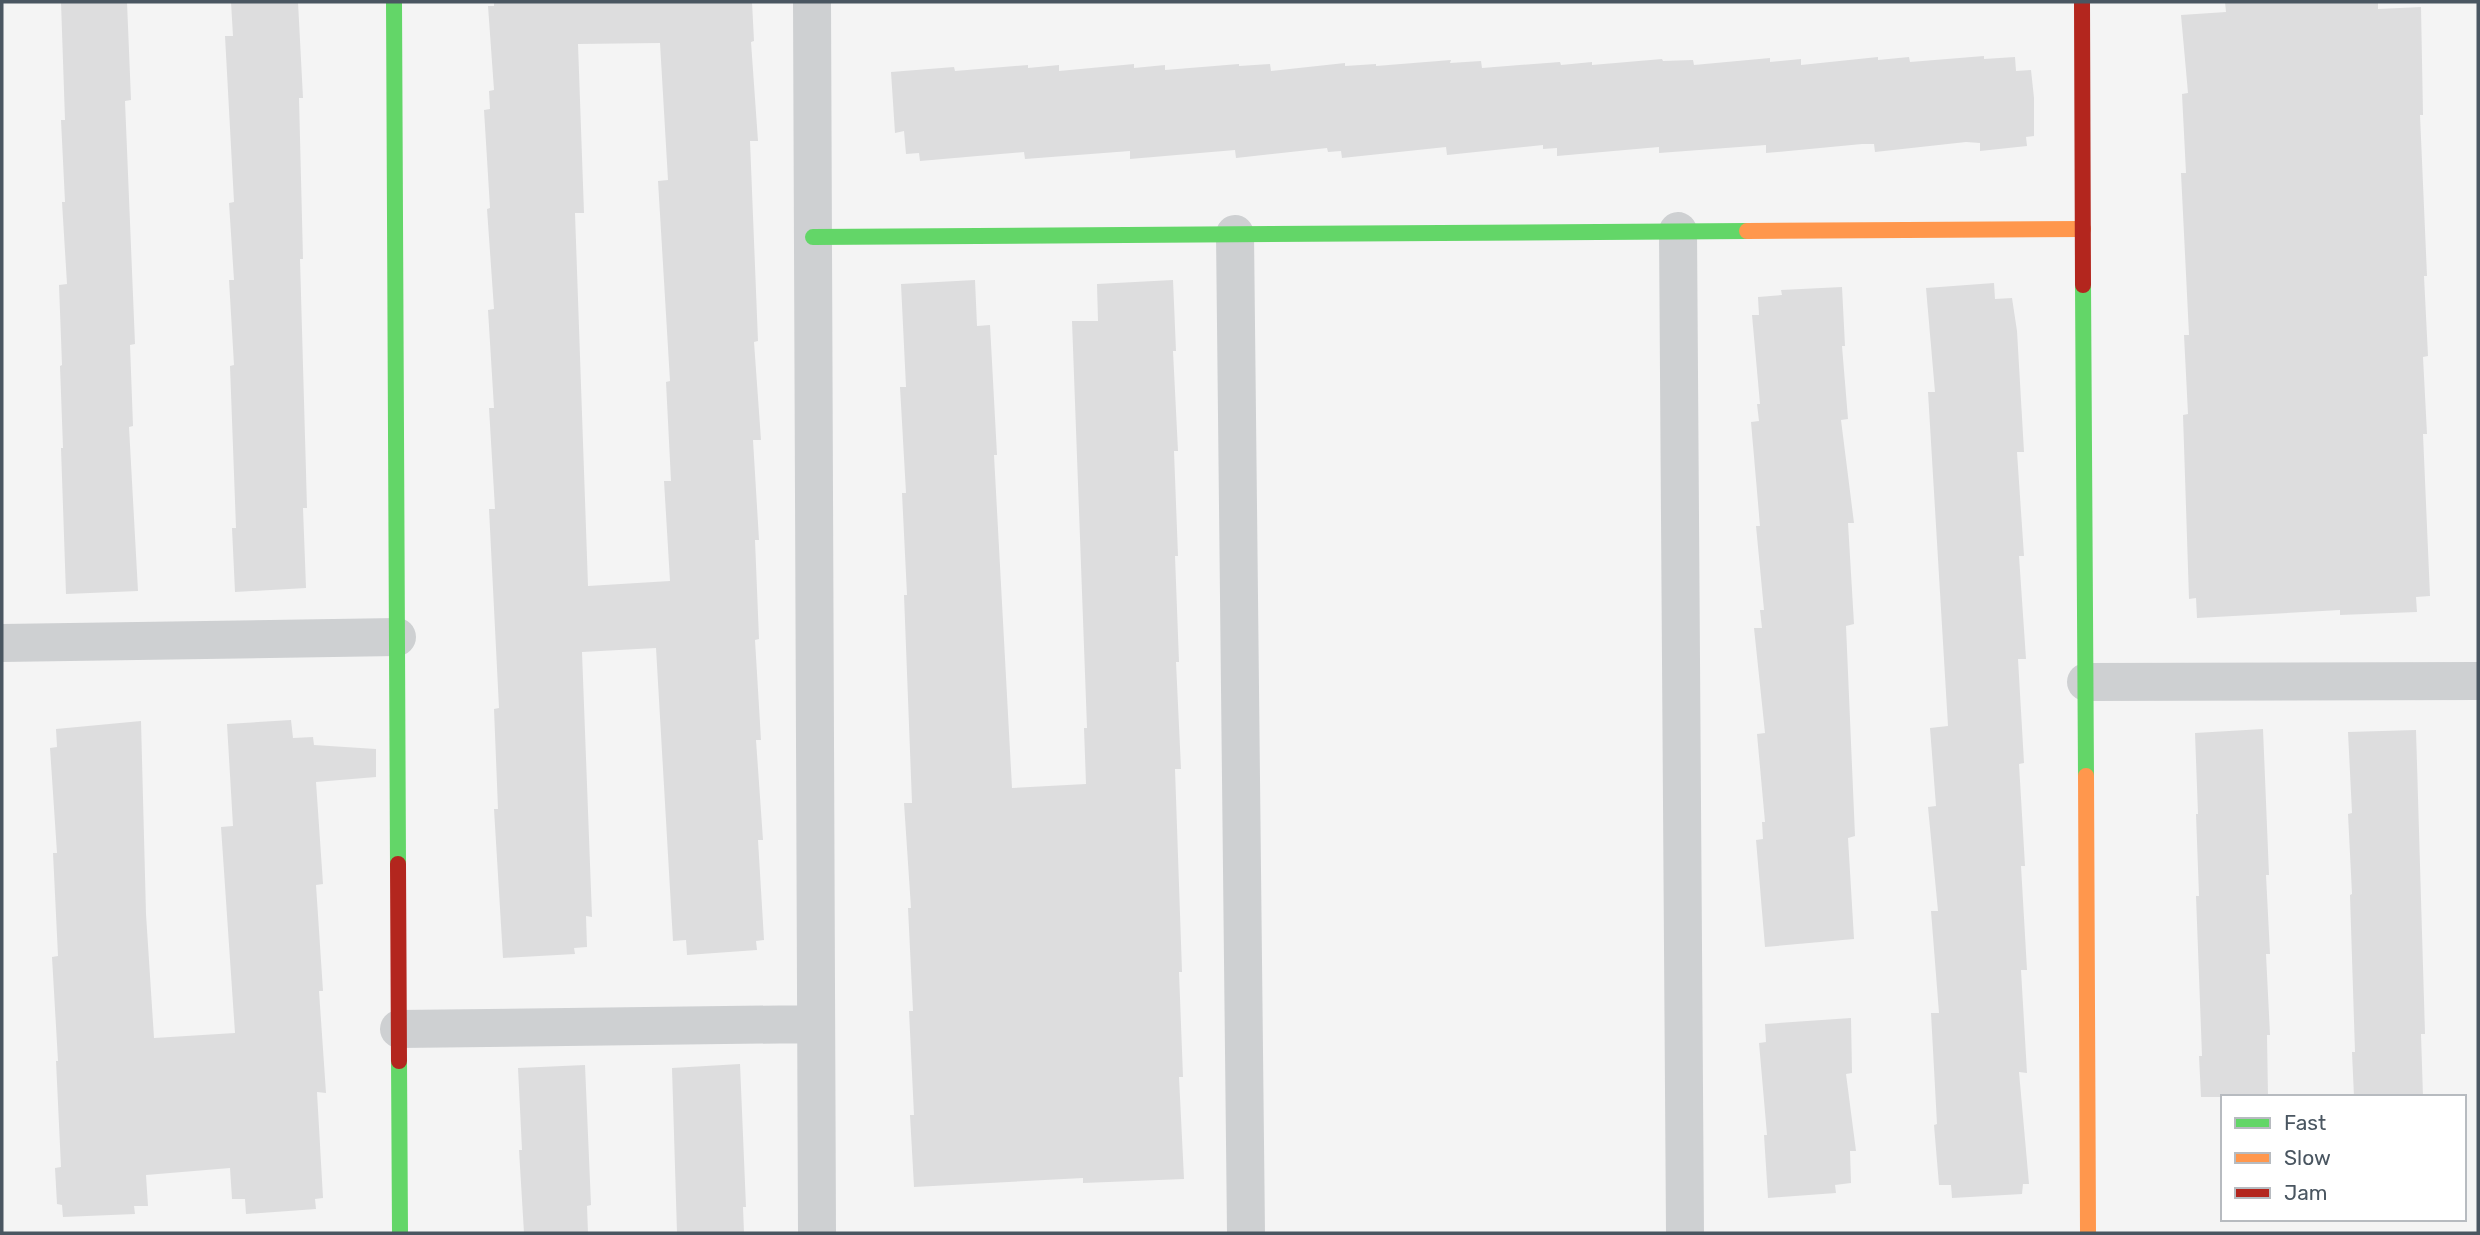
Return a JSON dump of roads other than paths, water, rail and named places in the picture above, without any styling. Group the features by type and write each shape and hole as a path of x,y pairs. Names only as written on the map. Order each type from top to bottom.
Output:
{"street":[{"path":"394,2 400,1233"},
{"path":"812,2 817,1233"},
{"path":"2082,2 2088,1233"},
{"path":"813,237 2083,229"},
{"path":"1678,231 1685,1233"},
{"path":"1235,234 1247,1233"},
{"path":"2,643 397,637"},
{"path":"2086,682 2478,681"},
{"path":"399,1029 816,1024"}]}
